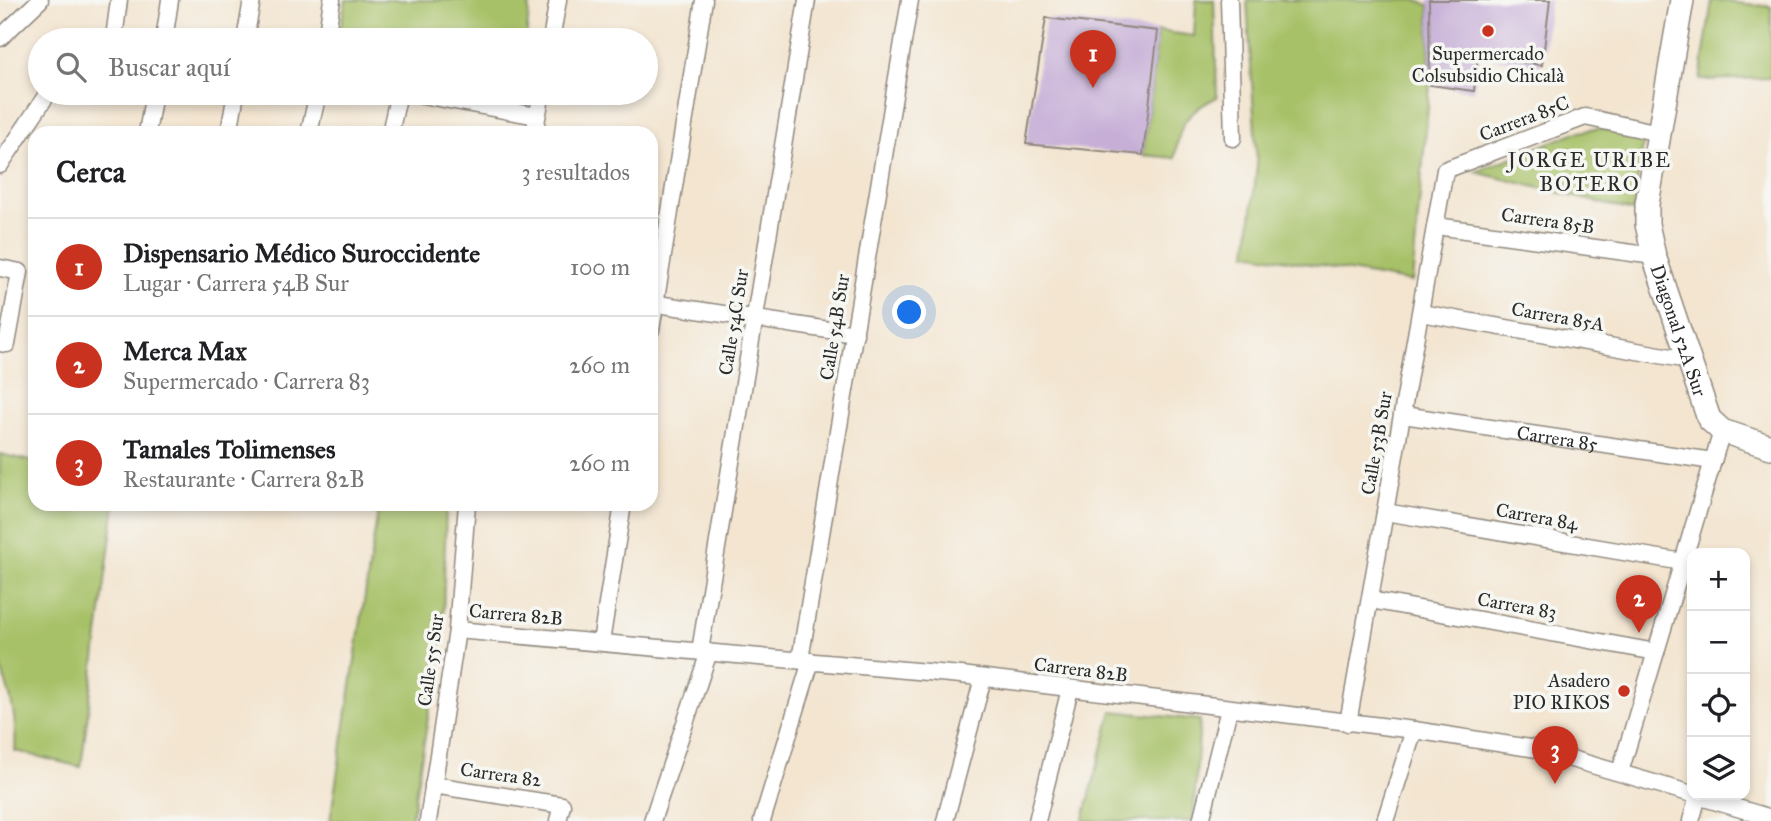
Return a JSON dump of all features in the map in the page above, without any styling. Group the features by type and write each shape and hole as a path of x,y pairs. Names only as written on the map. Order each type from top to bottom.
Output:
{"street":[{"path":"3,30 40,0"},
{"path":"119,0 120,28"},
{"path":"166,28 170,0"},
{"path":"247,28 252,0"},
{"path":"328,28 332,0"},
{"path":"553,28 558,0"},
{"path":"658,273 704,0"},
{"name":"Calle 54C Sur","path":"652,821 705,651 755,318 807,0"},
{"name":"Calle 54B Sur","path":"762,821 806,661 855,334 910,0"},
{"path":"1230,0 1233,138"},
{"name":"Diagonal 52A Sur","path":"1682,0 1647,204 1647,224 1654,256 1709,419 1722,431"},
{"path":"0,165 40,105"},
{"path":"148,126 152,105"},
{"path":"230,126 234,105"},
{"path":"311,126 315,105"},
{"path":"392,126 396,105"},
{"path":"477,105 537,116"},
{"path":"535,126 539,105"},
{"name":"Carrera 85C","path":"1446,170 1585,117 1659,133"},
{"name":"Calle 53B Sur","path":"1348,723 1446,170"},
{"name":"Carrera 85B","path":"1436,226 1654,256"},
{"path":"0,268 20,272 4,343"},
{"path":"658,304 855,334"},
{"name":"Carrera 85A","path":"1421,313 1688,360"},
{"name":"Carrera 85","path":"1403,415 1713,461"},
{"path":"1620,772 1722,431 1771,447"},
{"name":"Calle 55 Sur","path":"428,821 457,630 466,511"},
{"path":"601,642 622,511"},
{"name":"Carrera 84","path":"1385,512 1683,562"},
{"name":"Carrera 83","path":"1370,600 1656,652"},
{"name":"Carrera 82B","path":"457,630 983,678 1415,730 1537,749 1687,793"},
{"path":"945,821 983,678"},
{"path":"1037,821 1070,689"},
{"path":"1201,821 1229,709"},
{"path":"1385,821 1415,730"},
{"name":"Carrera 82","path":"433,785 562,804 558,821"},
{"path":"1691,821 1694,800"},
{"name":"Carrera 82B","path":"1712,800 1771,818"}],"green space":[{"path":"346,0 530,0 527,28 340,28"},
{"path":"1196,0 1214,0 1217,97 1198,108 1186,121 1179,136 1175,158 1143,155 1158,31 1194,36"},
{"path":"1247,0 1415,0 1429,5 1430,85 1412,282 1247,253 1257,166"},
{"path":"1712,0 1771,7 1771,78 1700,80"},
{"path":"1601,128 1644,138 1633,211 1475,172 1574,133"},
{"path":"0,454 28,460 28,511 114,511 81,767 15,751 13,708 0,667"},
{"path":"378,511 446,511 443,627 411,821 330,821"},
{"path":"1112,711 1200,720 1193,821 1083,821"}],"building":[{"name":"Supermercado Colsubsidio Chicalà","path":"1429,0 1550,0 1542,65 1478,56 1474,91 1430,85"},
{"path":"1046,18 1158,31 1143,155 1026,144"}],"place":[{"name":"Supermercado Colsubsidio Chicalà","path":"1488,31"},
{"name":"Dispensario Médico Suroccidente","path":"1093,88"},
{"name":"Merca Max","path":"1639,633"},
{"name":"Asadero PIO RIKOS","path":"1624,691"},
{"name":"Tamales Tolimenses","path":"1555,784"}],"district":[{"name":"JORGE URIBE BOTERO","path":"1590,172"}]}
